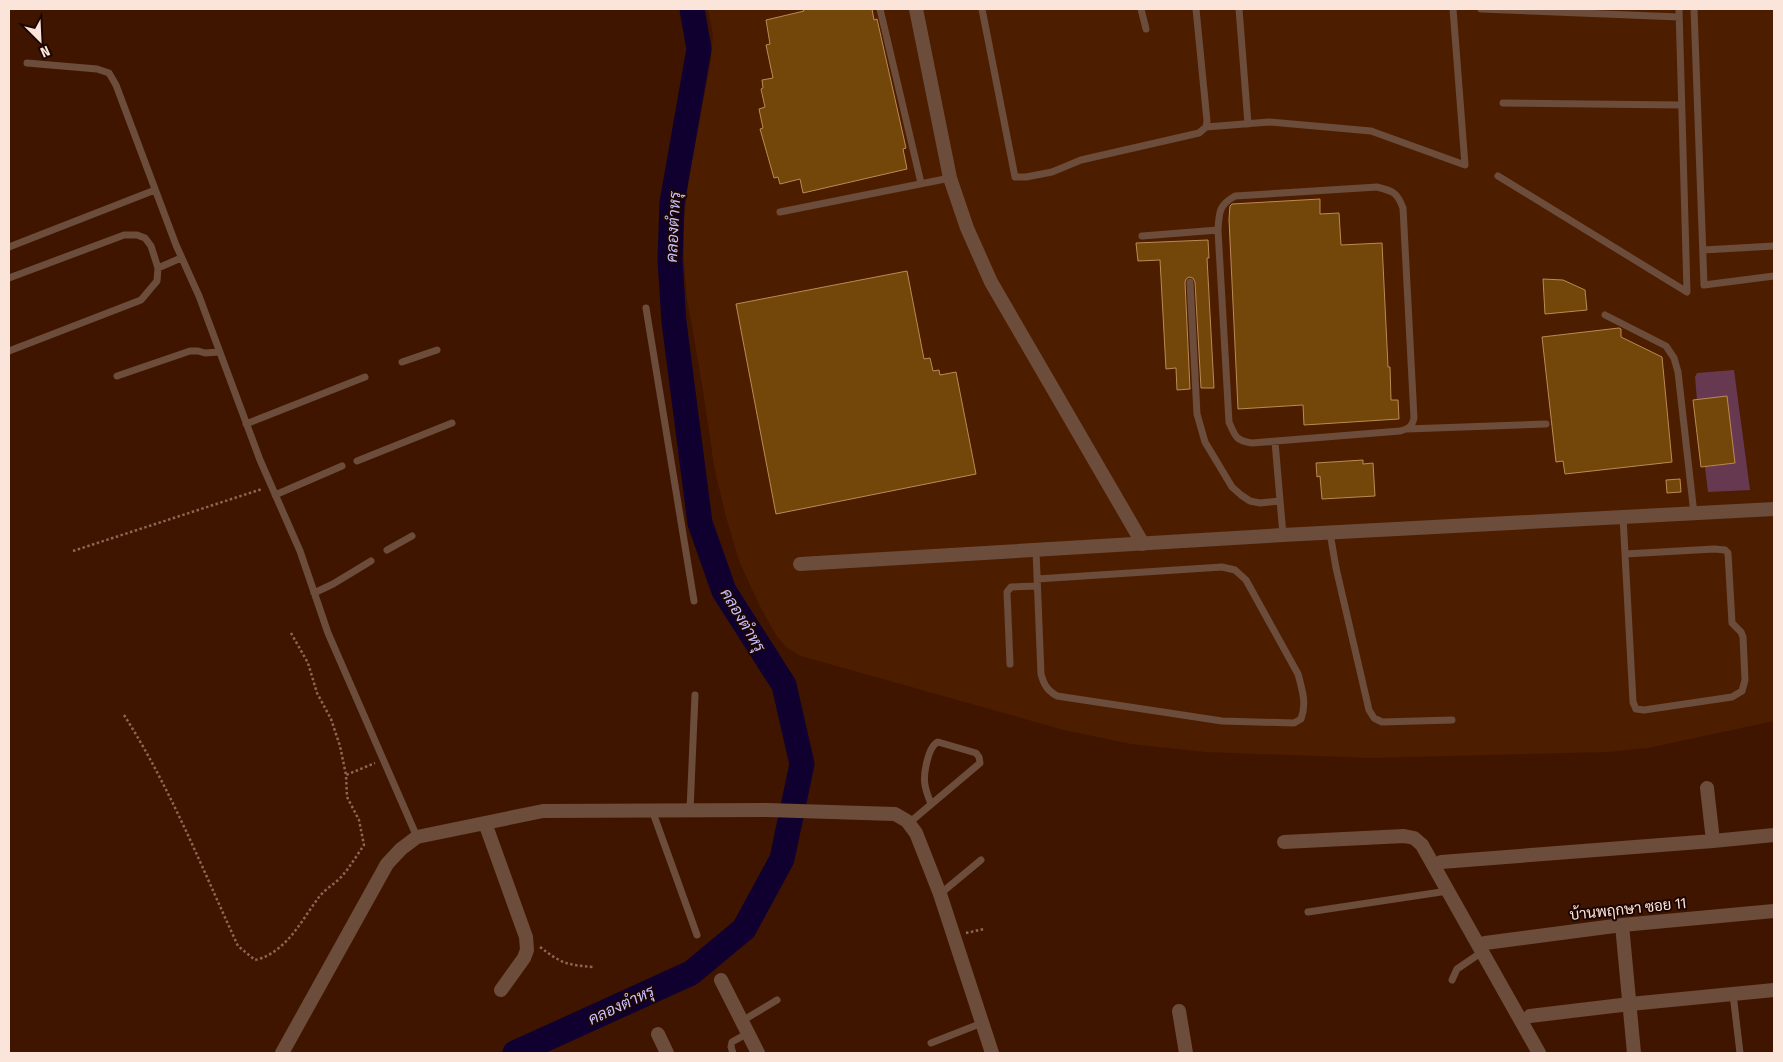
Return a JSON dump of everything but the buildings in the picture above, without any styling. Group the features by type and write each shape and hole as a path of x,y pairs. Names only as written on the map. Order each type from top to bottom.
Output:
{"street":[{"path":"916,9 950,178 967,228 991,282 1143,544"},
{"path":"800,564 1283,535 1774,509"},
{"path":"1707,788 1713,841"},
{"path":"282,1053 387,864 401,848 417,837 543,811 652,810 767,810 895,814 909,823 916,833 940,894 992,1053"},
{"path":"485,823 526,937 527,950 524,958 501,990"},
{"path":"1441,862 1774,835"},
{"path":"1284,842 1404,836 1414,838 1422,845 1483,948 1539,1053"},
{"name":"บ้านพฤกษา ซอย 11","path":"1483,948 1622,924 1774,911"},
{"path":"1622,924 1634,1053"},
{"path":"721,980 758,1053"},
{"path":"1530,1016 1774,990"},
{"path":"1179,1011 1186,1053"},
{"path":"658,1034 667,1053"}],"lane":[{"path":"880,9 921,183"},
{"path":"982,9 1015,177 1052,172 1081,160 1199,132 1206,128 1269,122 1371,131 1465,165 1453,9"},
{"path":"1142,9 1146,29"},
{"path":"1196,9 1207,120 1206,128"},
{"path":"1239,9 1248,124"},
{"path":"1481,9 1679,17"},
{"path":"1498,176 1687,292 1678,9"},
{"path":"1694,9 1704,285 1774,276"},
{"path":"27,62 97,69 109,73 116,85 181,258 199,296 246,424 300,551 328,633 417,837"},
{"path":"1503,102 1681,105"},
{"path":"780,212 950,178"},
{"path":"1407,429 1412,424 1414,418 1404,220 1403,208 1398,196 1390,190 1377,187 1235,196 1226,201 1220,210 1218,230 1229,422 1234,434 1241,442 1275,442 1400,432 1407,429 1546,424"},
{"path":"9,247 155,190"},
{"path":"1142,236 1218,230"},
{"path":"9,278 124,235 145,238 151,246 158,268 157,281 141,300 9,351"},
{"path":"1703,250 1774,246"},
{"path":"158,268 181,258"},
{"path":"1190,282 1197,414 1205,442 1232,487 1241,496 1260,504 1279,501"},
{"path":"646,308 694,601"},
{"path":"1605,315 1666,346 1674,358 1678,372 1694,514"},
{"path":"402,362 437,350"},
{"path":"117,376 190,351 219,352"},
{"path":"246,424 365,377"},
{"path":"358,461 452,422"},
{"path":"1275,442 1283,535"},
{"path":"275,495 342,466"},
{"path":"1623,517 1625,554 1633,702 1636,709 1644,710 1732,697 1742,691 1745,680 1743,637 1741,632 1732,623 1728,553 1725,550 1714,549 1625,554"},
{"path":"1330,533 1336,568 1369,710 1374,718 1382,722 1452,720"},
{"path":"387,550 412,536"},
{"path":"1010,664 1007,592 1011,587 1037,583 1222,567 1235,570 1246,580 1298,674 1303,690 1304,710 1301,719 1294,723 1222,721 1057,696 1049,691 1044,683 1042,674 1037,583 1036,551"},
{"path":"314,593 371,561"},
{"path":"690,810 695,694"},
{"path":"909,823 980,763 976,753 938,742 934,744 931,748 924,784 931,804"},
{"path":"652,810 697,935"},
{"path":"940,894 981,860"},
{"path":"1308,912 1448,891"},
{"path":"1452,980 1456,969 1483,948"},
{"path":"1733,994 1740,1053"},
{"path":"733,1053 730,1047 732,1042 745,1027 777,1000"},
{"path":"932,1043 982,1023"}],"path":[{"path":"73,551 271,486"},
{"path":"124,714 177,812 238,946 255,960 266,958 286,942 320,897 343,875 364,845 359,820 347,797 346,775 340,746 308,663 291,633"},
{"path":"346,775 383,760"},
{"path":"954,936 984,929"},
{"path":"526,937 553,957 568,965 593,967"}],"shaded area":[{"path":"708,9 1774,9 1774,721 1648,748 1606,752 1371,758 1206,752 1131,744 1064,730 801,656 787,648 776,635 761,608 739,561 725,513 714,466 687,298 684,261 684,221 688,183 710,65 713,35"},
{"path":"1734,370 1750,490 1708,492 1705,467 1735,463 1727,397 1697,400 1695,377 1697,373"}],"waterway":[{"name":"คลองตำหรุ","path":"515,1053 691,973 744,929 782,859 802,764 784,685 724,591 700,523 674,322 670,259 672,203 699,49 692,9"}]}
